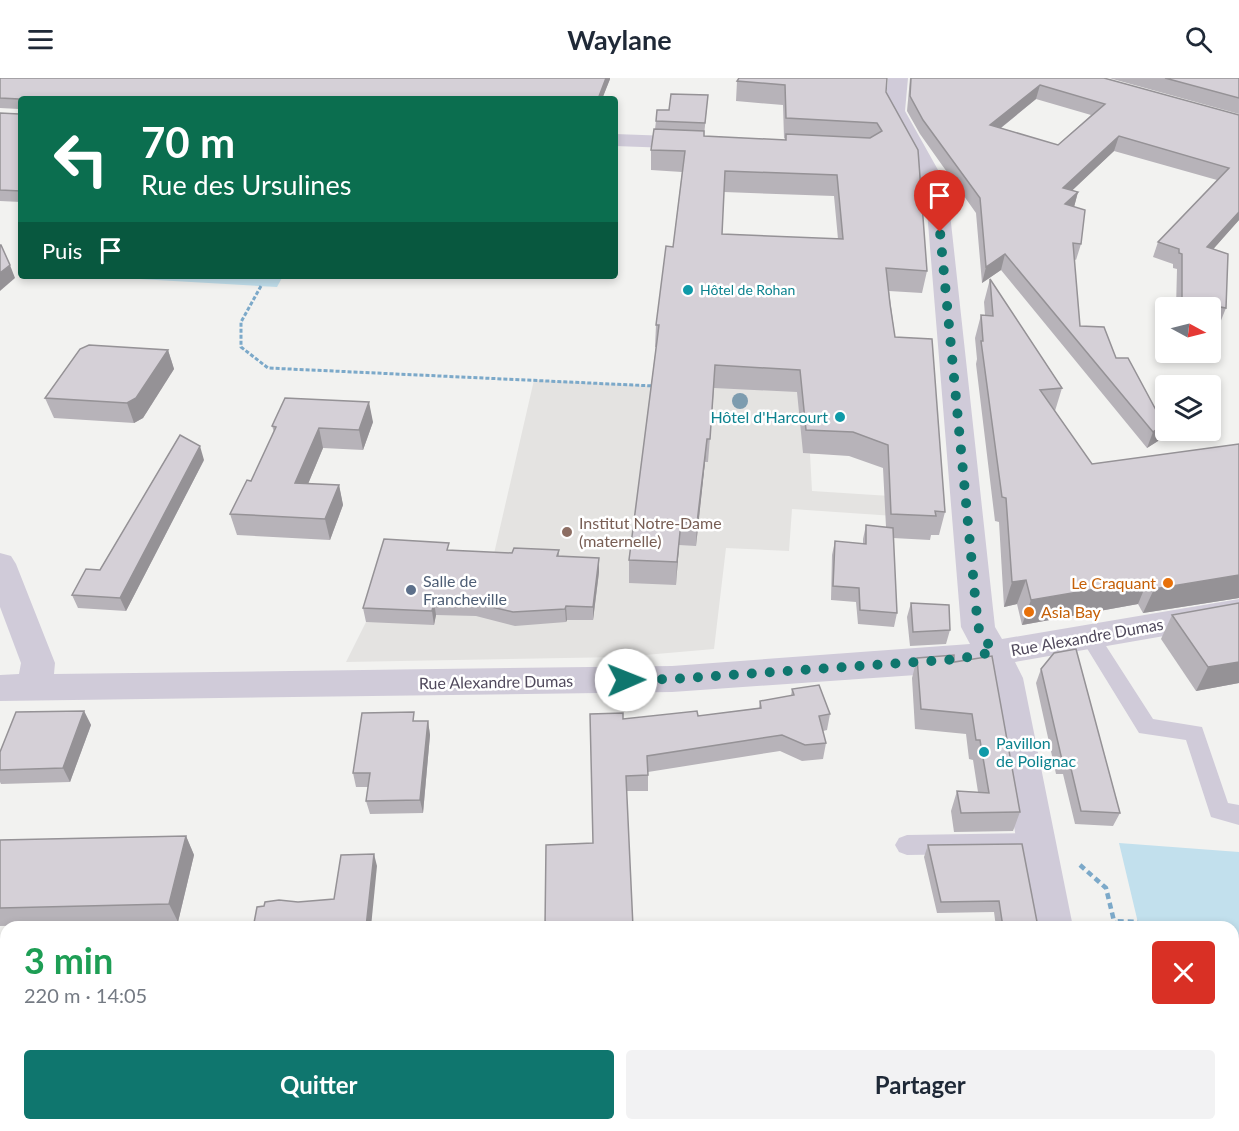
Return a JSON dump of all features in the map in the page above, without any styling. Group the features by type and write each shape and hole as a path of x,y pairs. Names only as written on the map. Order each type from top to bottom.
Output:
{"street":[{"path":"892,85 895,111 908,152 936,186 978,627 1006,678 1051,921"},
{"path":"618,140 722,144"},
{"path":"0,564 38,663 34,687"},
{"name":"Rue Alexandre Dumas","path":"0,688 672,679 959,659 1239,611"}],"lane":[{"path":"1090,637 1147,727 1194,733 1219,810 1239,815"},
{"path":"907,845 1036,843"}],"path":[{"path":"261,286 241,322 241,347 268,368 654,386"},
{"path":"1072,859 1106,888 1114,921"}],"shaded area":[{"path":"139,279 281,279 277,287"},
{"path":"829,374 830,454 810,454 812,491 937,499 938,519 792,509 789,551 726,548 714,649 622,657 346,662 366,622 493,558 534,380 653,386"},
{"path":"1119,843 1239,852 1239,921 1138,921"}],"building":[{"path":"0,78 606,78 599,96 18,96 18,99 0,98"},
{"path":"739,78 887,78 886,92 918,150 927,271 886,268 890,304 895,337 932,339 945,512 935,511 936,516 891,514 888,445 853,432 806,430 800,370 715,365 710,439 707,439 697,523 681,522 677,562 629,560 659,325 656,325 666,246 673,247 685,151 651,150 654,129 704,131 704,136 786,140 786,134 870,138 882,131 877,123 786,118 785,85 737,81","holes":["725,171 837,175 843,239 722,234"]},
{"path":"911,78 1104,78 1239,115 1239,212 1207,247 1228,254 1226,308 1221,307 1221,297 1182,297 1182,254 1179,253 1179,249 1158,242 1229,168 1119,136 1063,188 1078,192 1065,204 1085,210 1081,244 1073,243 1080,326 1104,327 1116,358 1128,358 1155,408 1155,431 1153,432 1005,254 986,267 980,198 923,120 910,96","holes":["1040,85 1105,104 1058,145 990,125"]},
{"path":"1165,78 1239,78 1239,98"},
{"path":"671,94 708,95 705,123 656,121 657,110 669,110"},
{"path":"0,113 18,114 18,191 0,190"},
{"path":"0,245 10,265 0,273"},
{"path":"990,279 1062,388 1040,390 1092,464 1239,444 1239,575 1154,589 1148,580 1031,600 1026,580 1012,582 1006,498 1002,497 981,341 983,341 981,315 993,316"},
{"path":"89,345 168,350 136,398 127,403 45,398 80,349"},
{"path":"285,398 369,402 359,430 319,428 295,483 339,485 325,519 230,514 247,480 251,481 276,427 272,426"},
{"path":"180,435 200,446 120,598 72,595 86,569 100,570"},
{"path":"866,525 893,528 897,613 860,610 859,588 833,586 835,541 866,544"},
{"path":"384,539 449,543 447,550 512,553 514,548 559,550 557,556 599,558 593,607 566,606 565,609 513,612 474,603 434,602 432,611 363,608"},
{"path":"911,603 949,605 950,630 913,632"},
{"path":"1239,603 1239,662 1208,667 1172,615"},
{"path":"1076,649 1120,813 1081,811 1069,760 1062,760 1041,669 1054,653"},
{"path":"954,655 954,662 992,656 1020,812 961,813 957,791 989,793 980,740 976,740 972,714 921,709 917,658"},
{"path":"819,685 830,714 819,716 826,743 805,745 782,735 647,756 648,775 626,776 633,921 545,921 546,845 593,843 590,714 623,713 623,719 697,711 698,716 761,708 760,701 794,695 792,689"},
{"path":"84,711 63,768 0,770 0,752 16,712"},
{"path":"414,712 413,721 428,721 420,800 366,801 370,773 353,773 362,713"},
{"path":"186,836 169,904 0,908 0,840"},
{"path":"1022,844 1037,921 1002,921 999,901 941,902 928,845"},
{"path":"374,854 367,921 254,921 257,907 264,906 265,902 334,899 341,855"}],"place":[{"name":"Hôtel de Rohan","path":"688,290"},
{"name":"Hôtel d'Harcourt","path":"840,417"},
{"name":"Institut Notre-Dame (maternelle)","path":"567,532"},
{"name":"Le Craquant","path":"1168,583"},
{"name":"Salle de Francheville","path":"411,590"},
{"name":"Asia Bay","path":"1029,612"},
{"name":"Pavillon de Polignac","path":"984,752"}],"route":[{"path":"626,680 672,679 959,659 993,652 978,627 940,232"}]}
